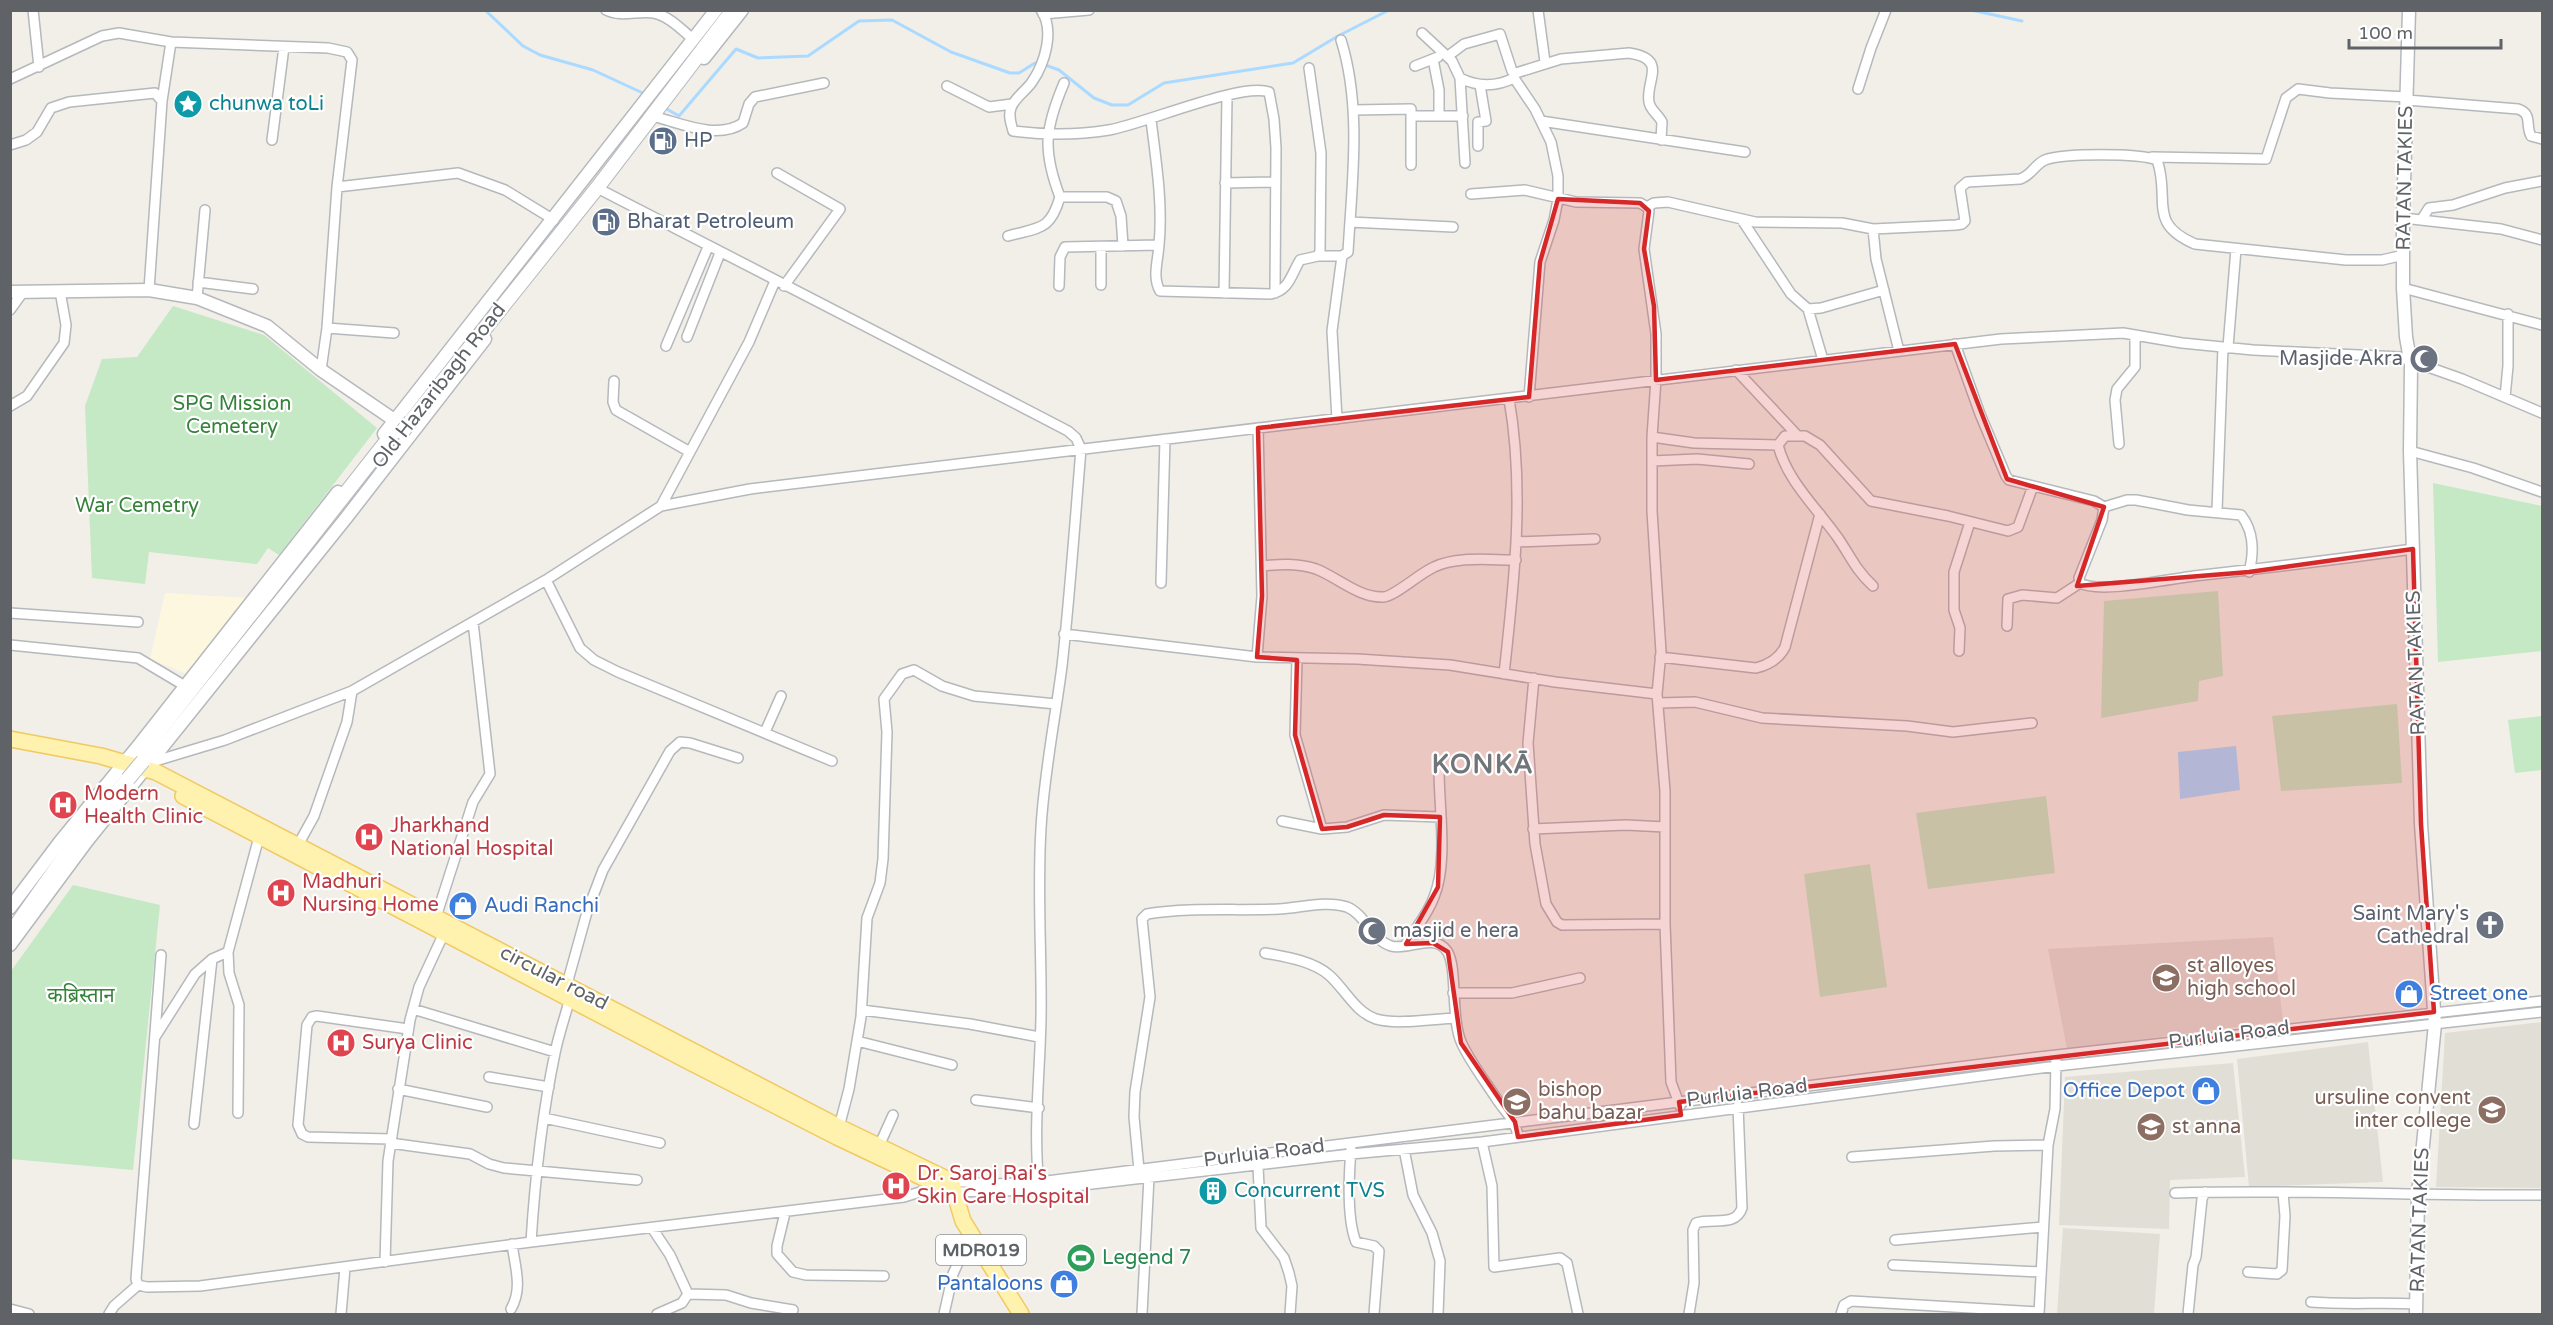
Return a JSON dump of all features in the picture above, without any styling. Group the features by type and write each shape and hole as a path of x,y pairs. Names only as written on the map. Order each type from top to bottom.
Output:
{"main road":[{"name":"Old Hazaribagh Road","path":"135,768 178,705 597,188 723,10"},
{"name":"Old Hazaribagh Road","path":"657,104 733,10"},
{"name":"Old Hazaribagh Road","path":"135,768 404,425"},
{"path":"10,739 135,768"},
{"path":"10,749 135,768"},
{"path":"10,934 67,853 135,768"},
{"path":"10,920 62,849 135,768"},
{"name":"circular road","path":"135,768 165,787 258,837 444,933 570,990 879,1146 948,1186"},
{"name":"circular road","path":"135,768 298,845 436,917 827,1132 948,1186"},
{"name":"MDR019","path":"948,1186 971,1233 1021,1314"}],"street":[{"path":"33,10 39,67"},
{"path":"606,10 620,14 652,13 663,16 694,39"},
{"path":"10,945 135,768 184,686 601,190 657,104 694,39 716,10"},
{"path":"404,425 554,220 742,10"},
{"path":"1042,12 1089,10"},
{"path":"1538,10 1545,62"},
{"path":"1858,89 1886,10"},
{"name":"RATAN TAKIES","path":"2409,10 2403,288 2410,360 2410,451 2421,824 2435,1018 2418,1195 2416,1309"},
{"path":"1042,12 1047,19 1048,31 1040,68 1032,83 1012,104 1009,115 1013,131 1048,133 1109,130 1151,120 1199,102 1255,91 1269,92 1274,119 1276,183 1275,293"},
{"path":"10,79 110,34 119,33 171,42 339,49 347,52 352,60 337,187 327,328 321,370"},
{"path":"1422,33 1446,55 1460,78 1465,163"},
{"path":"1415,66 1446,55 1464,44 1500,34 1512,71 1551,142 1556,161 1558,199 1554,220 1540,262 1529,397"},
{"path":"1151,120 1159,193 1159,244 1156,275 1160,291 1275,293 1285,288 1300,260 1318,256 1342,256 1348,252 1354,110 1348,63 1341,40"},
{"path":"149,290 162,101 171,42"},
{"path":"272,140 284,46"},
{"path":"1460,78 1480,85 1499,83 1545,62 1629,53 1642,55 1652,69 1653,78 1648,99 1650,106 1662,122 1661,140"},
{"path":"1433,59 1439,90 1439,116"},
{"path":"1310,68 1321,153 1321,227 1318,256"},
{"path":"657,104 705,130 727,130 743,123 749,104 755,97 824,83"},
{"path":"1008,236 1044,225 1054,218 1060,197 1048,162 1048,133 1054,105 1064,83"},
{"path":"1478,146 1479,122 1486,121 1480,85"},
{"path":"947,86 989,107 1012,104"},
{"path":"1471,194 1525,190 1576,202 1632,202 1647,207 1654,203 1668,202 1742,220 1842,223 1873,229 1962,224 1965,216 1960,188 1962,185 1975,181 2020,179 2028,176 2045,160 2060,156 2266,159 2286,98 2298,89 2524,111 2528,117 2529,133 2534,138 2542,139"},
{"path":"10,145 26,140 37,132 51,108 69,102 155,93 162,101"},
{"path":"1224,293 1227,96"},
{"path":"1354,110 1411,109 1411,165"},
{"path":"1412,116 1463,116"},
{"path":"1541,121 1745,152"},
{"path":"2148,157 2157,160 2159,167 2164,219 2174,233 2195,244 2374,261 2404,255"},
{"path":"777,172 840,209 784,286"},
{"path":"337,187 458,173 505,190 554,220"},
{"path":"2422,219 2429,208 2446,207 2505,188 2542,181"},
{"path":"1225,183 1276,183"},
{"path":"601,190 1059,427 1076,438 1081,449 1064,634 1041,826 1037,1073 1040,1186"},
{"path":"1060,197 1107,197 1116,201 1121,216 1123,246"},
{"path":"1647,207 1649,219 1644,249 1654,306 1656,380 1652,461 1660,657 1658,699 1665,827 1665,924 1671,1082 1679,1102 1681,1115"},
{"path":"197,298 205,210"},
{"path":"2403,218 2500,229 2542,240"},
{"path":"1742,220 1791,294 1809,309 1823,360"},
{"path":"1350,222 1453,227"},
{"path":"1873,229 1876,259 1899,351"},
{"path":"1059,286 1060,256 1065,247 1159,244"},
{"path":"666,346 708,247"},
{"path":"1101,247 1101,285"},
{"path":"2217,512 2226,347 2236,249"},
{"path":"687,337 720,253"},
{"path":"1336,419 1332,331 1342,256"},
{"path":"661,506 749,342 775,281"},
{"path":"198,282 253,289"},
{"path":"2403,288 2508,314 2542,325"},
{"path":"10,310 17,292 149,290 197,298 267,326 321,370 404,425"},
{"path":"1809,309 1821,308 1884,290"},
{"path":"10,406 27,396 64,343 66,325 60,291"},
{"path":"2505,397 2508,366 2508,314"},
{"path":"327,328 394,333"},
{"path":"10,908 59,843 135,768 225,740 352,691 546,580 661,506 750,489 2012,338 2123,333 2226,347 2400,357 2542,413"},
{"path":"2119,444 2116,393 2135,367 2135,335"},
{"path":"1955,344 2006,477 2094,501 2104,507 2127,500 2136,500 2188,510 2241,515 2253,546 2249,572"},
{"path":"1737,370 1797,435"},
{"path":"614,381 613,402 616,410 690,452"},
{"path":"1504,674 1516,560 1514,452 1509,399"},
{"path":"1257,657 1262,566 1258,428"},
{"path":"1652,437 1694,443 1778,444 1785,436 1805,436 1820,445 1871,501 2014,531 2023,518 2033,486"},
{"path":"1161,583 1165,439"},
{"path":"1778,444 1791,475 1840,540 1853,564 1873,586"},
{"path":"2410,451 2473,468 2542,492"},
{"path":"1652,461 1697,459 1749,464"},
{"path":"2080,583 2081,571 2102,520 2104,507"},
{"path":"1660,657 1756,668 1767,665 1776,658 1785,647 1820,514"},
{"path":"1959,651 1960,628 1954,610 1954,572 1970,522"},
{"path":"1516,542 1595,540"},
{"path":"2007,626 2008,599 2022,595 2056,598 2080,583 2093,587 2113,586 2249,572 2413,549"},
{"path":"1262,566 1295,564 1314,568 1354,588 1384,597 1392,595 1413,579 1443,563 1516,560"},
{"path":"546,580 580,648 594,660 832,761"},
{"path":"10,613 138,622"},
{"path":"436,917 473,802 490,774 474,622"},
{"path":"1064,634 1257,657 1459,666 1658,699 1695,702 1762,718 1906,726 1953,732 2032,723"},
{"path":"10,645 138,658 184,686"},
{"path":"1297,660 1296,735 1322,829"},
{"path":"839,1127 858,1041 867,918 879,883 883,859 887,732 884,699 888,690 903,674 914,670 942,686 974,696 1056,704"},
{"path":"1534,678 1528,743 1533,829 1546,904 1557,922 1570,926 1665,924"},
{"path":"298,845 314,816 347,722 352,691"},
{"path":"765,732 781,696"},
{"path":"531,1242 536,1171 555,1052 587,912 603,870 670,751 680,742 690,742 738,758"},
{"path":"1406,944 1431,905 1438,887 1439,764"},
{"path":"1282,822 1322,829 1347,827 1384,815 1440,817"},
{"path":"1533,829 1626,825 1665,827"},
{"path":"238,1113 239,1005 229,973 228,951 258,837"},
{"path":"1139,1170 1134,1117 1135,1092 1150,998 1149,965 1142,923 1143,916 1191,910 1278,909 1336,905 1356,913 1383,941 1391,946 1432,943 1444,948 1450,958 1455,1018 1461,1043 1515,1122 1518,1137"},
{"path":"385,1262 387,1172 408,1029 419,987 444,933"},
{"path":"154,1039 195,974 212,959 228,951"},
{"path":"1265,953 1316,967 1329,975 1362,1011 1378,1020 1455,1018"},
{"path":"109,1314 114,1306 138,1285 136,1279 161,955"},
{"path":"194,1124 212,959"},
{"path":"1453,993 1512,993 1581,978"},
{"name":"Purluia Road","path":"138,1285 147,1287 200,1286 512,1244 785,1213 904,1197 948,1186 1040,1186 1149,1177 1482,1142 1738,1106 1830,1097 2435,1018 2542,1000"},
{"path":"413,1009 555,1052"},
{"path":"862,1010 970,1024 1039,1037"},
{"name":"Purluia Road","path":"1040,1186 1139,1170 1352,1142 2056,1055 2435,1018 2542,1012"},
{"path":"408,1029 312,1017 307,1025 298,1125 302,1134 308,1137 391,1141 470,1154 496,1166 637,1180"},
{"path":"858,1041 952,1065"},
{"path":"1841,1314 1844,1305 1851,1301 2038,1313 2048,1145 2055,1109 2056,1055"},
{"path":"489,1077 549,1088"},
{"path":"398,1089 487,1107"},
{"path":"976,1100 1039,1108"},
{"path":"1689,1314 1694,1283 1693,1230 1696,1223 1732,1220 1739,1216 1742,1208 1738,1106"},
{"path":"879,1146 893,1115"},
{"path":"544,1118 660,1143"},
{"path":"1352,1142 1353,1235 1356,1242 1374,1246 1379,1251 1374,1314"},
{"path":"1482,1142 1492,1186 1494,1267 1560,1258 1567,1263 1578,1314"},
{"path":"1852,1157 1994,1146 2048,1145"},
{"path":"1404,1149 1413,1195 1432,1233 1440,1261 1438,1314"},
{"path":"1258,1166 1261,1228 1284,1258 1292,1286 1290,1314"},
{"path":"1142,1314 1149,1177"},
{"path":"2175,1193 2339,1191 2418,1195 2542,1195"},
{"path":"2188,1314 2202,1199 2205,1192"},
{"path":"2248,1272 2277,1274 2282,1270 2285,1216 2283,1193"},
{"path":"785,1213 777,1254 793,1272 806,1275 884,1276"},
{"path":"1895,1240 2043,1227"},
{"path":"652,1228 670,1255 688,1294"},
{"path":"944,1314 953,1274 971,1233"},
{"path":"511,1309 518,1296 512,1244"},
{"path":"1893,1264 2041,1272"},
{"path":"341,1314 345,1268"},
{"path":"688,1294 726,1295 751,1303 793,1310"},
{"path":"657,1314 682,1303 688,1294"},
{"path":"2311,1302 2361,1305 2383,1302 2416,1309"},
{"path":"10,1309 29,1314"}],"highlighted area":[{"path":"1558,199 1640,203 1649,211 1644,249 1654,306 1656,380 1955,344 2007,479 2104,507 2077,586 2249,572 2413,549 2421,824 2434,1012 1679,1102 1681,1115 1518,1137 1515,1122 1461,1043 1448,952 1433,943 1406,944 1438,887 1440,817 1384,815 1347,827 1322,829 1295,735 1297,660 1257,657 1262,596 1258,428 1529,397 1540,262"}],"shaded area":[{"path":"165,593 248,598 187,674 150,659"},
{"name":"st alloyes high school","path":"2273,937 2283,1021 2067,1049 2048,949"},
{"name":"ursuline convent inter college","path":"2542,1022 2542,1188 2436,1187 2445,1033"},
{"path":"2368,1042 2383,1182 2249,1187 2237,1059"},
{"name":"st anna","path":"2233,1063 2245,1177 2170,1180 2169,1229 2059,1225 2065,1077"},
{"path":"2063,1228 2160,1234 2154,1314 2057,1314"}],"green space":[{"name":"SPG Mission Cemetery","path":"173,306 264,335 377,428 279,555 268,548 257,564 149,552 145,584 92,578 85,406 102,359 137,357"},
{"path":"2433,483 2542,506 2542,651 2438,662"},
{"path":"2218,591 2223,676 2199,681 2198,701 2101,718 2104,601"},
{"path":"2397,704 2402,783 2281,791 2272,716"},
{"path":"2542,716 2542,770 2515,773 2508,720"},
{"path":"2046,796 2055,873 1928,889 1916,813"},
{"path":"1870,864 1887,987 1820,997 1804,874"},
{"name":"कब्रिस्तान","path":"73,885 160,905 133,1170 11,1159 11,971"}],"water":[{"path":"2236,746 2240,790 2180,799 2178,752"}],"waterway":[{"path":"485,10 523,46 540,55 593,70 647,95"},
{"path":"1048,66 1059,70 1094,98 1112,105 1128,105 1164,83 1293,63 1338,36 1389,10"},
{"path":"1971,10 2022,21"},
{"path":"665,108 679,116 736,49 758,58 808,56 859,21 892,20 951,52 1010,73 1019,73 1035,63"}],"place":[{"name":"chunwa toLi","path":"188,104"},
{"name":"HP","path":"663,141"},
{"name":"Bharat Petroleum","path":"606,222"},
{"name":"Masjide Akra","path":"2424,359"},
{"name":"Modern Health Clinic","path":"63,805"},
{"name":"Jharkhand National Hospital","path":"369,837"},
{"name":"Madhuri Nursing Home","path":"281,893"},
{"name":"Audi Ranchi","path":"463,906"},
{"name":"Saint Mary's Cathedral","path":"2490,925"},
{"name":"masjid e hera","path":"1372,931"},
{"name":"st alloyes high school","path":"2166,978"},
{"name":"Street one","path":"2409,994"},
{"name":"Surya Clinic","path":"341,1043"},
{"name":"Office Depot","path":"2206,1091"},
{"name":"bishop bahu bazar","path":"1517,1102"},
{"name":"ursuline convent inter college","path":"2492,1110"},
{"name":"st anna","path":"2151,1127"},
{"name":"Dr. Saroj Rai's Skin Care Hospital","path":"896,1186"},
{"name":"Concurrent TVS","path":"1213,1191"},
{"name":"Legend 7","path":"1081,1258"},
{"name":"Pantaloons","path":"1064,1284"}],"district":[{"name":"KONKĀ","path":"1483,764"}],"park label":[{"name":"War Cemetry","path":"137,506"}]}
